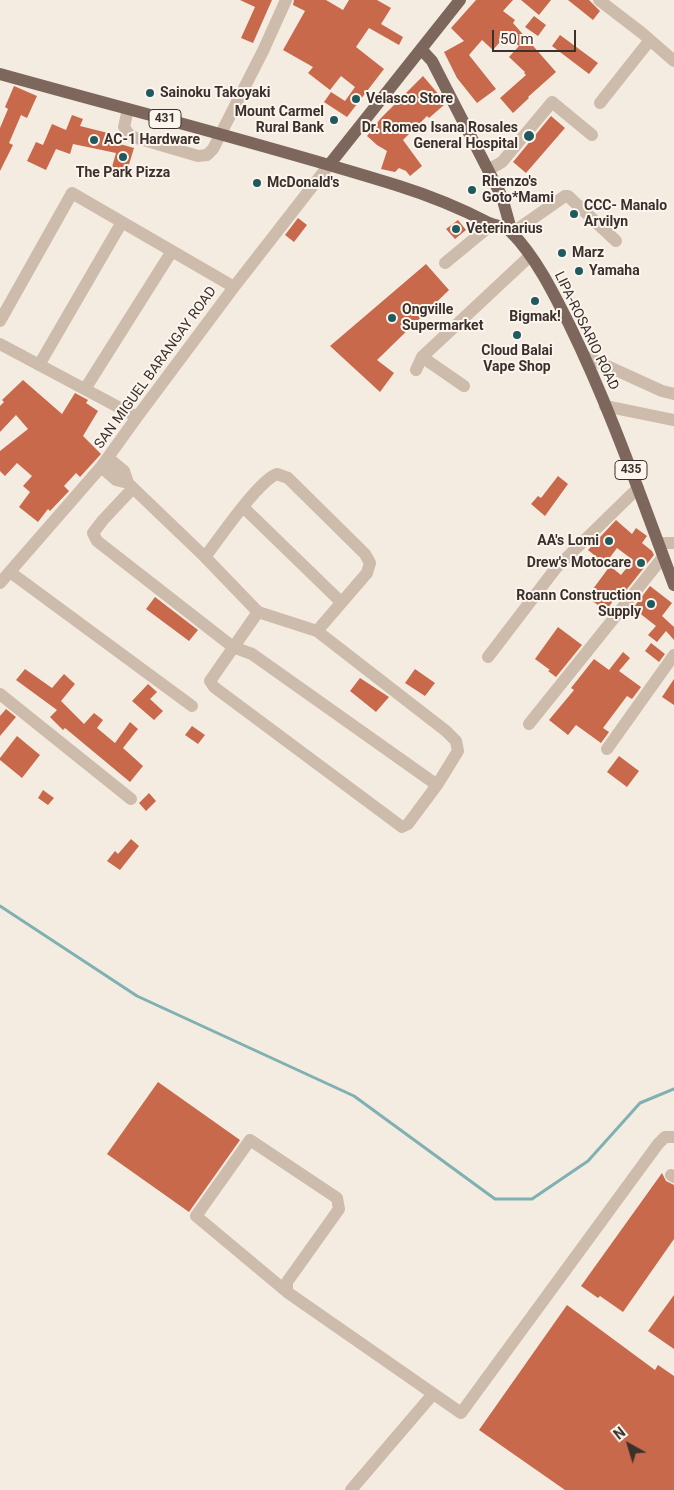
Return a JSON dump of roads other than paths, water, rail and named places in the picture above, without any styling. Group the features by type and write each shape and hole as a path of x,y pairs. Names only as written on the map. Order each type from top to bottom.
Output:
{"main road":[{"path":"329,165 455,2"},
{"name":"435","path":"421,48 432,61 504,200 512,233"},
{"name":"LIPA-ROSARIO ROAD","path":"0,74 329,165 440,200 490,223 506,228 530,256 555,297 585,356 638,488 674,585"}],"street":[{"path":"128,109 124,127 130,136 198,156 210,153 263,51 286,0"},
{"path":"599,0 674,61"},
{"path":"600,103 650,40"},
{"path":"488,170 502,162 552,102 592,135"},
{"name":"SAN MIGUEL BARANGAY ROAD","path":"0,583 105,463 137,416 329,165"},
{"path":"0,321 72,193 234,287"},
{"path":"512,233 565,196 568,196 616,240"},
{"path":"39,365 122,222"},
{"path":"445,263 485,230 490,223"},
{"path":"85,389 172,251"},
{"path":"416,370 422,357 530,256"},
{"path":"0,344 137,416"},
{"path":"585,356 662,392 674,394"},
{"path":"422,357 464,386"},
{"path":"605,406 674,420"},
{"path":"105,463 116,480 130,486 205,557 258,612 317,631 446,731 456,741 458,751 408,824 402,828 214,687 210,681 258,612"},
{"path":"205,557 243,507 270,477 277,474 288,478 365,554 370,564 368,573 317,631"},
{"path":"130,486 93,533 97,541 233,647 252,654 437,784"},
{"path":"488,656 556,568 638,488"},
{"path":"243,507 341,602"},
{"path":"658,543 674,543"},
{"path":"529,724 663,557"},
{"path":"10,572 192,706"},
{"path":"607,749 674,655"},
{"path":"0,694 131,799"},
{"path":"287,1292 287,1282 340,1209 337,1198 250,1140 196,1216 287,1292 461,1413 658,1144 665,1137 674,1137"},
{"path":"351,1490 433,1394"}],"waterway":[{"path":"0,906 137,996 354,1096 495,1199 532,1199 588,1161 640,1103 674,1089"}],"place":[{"name":"Sainoku Takoyaki","path":"150,93"},
{"name":"Velasco Store","path":"356,99"},
{"name":"Mount Carmel Rural Bank","path":"334,120"},
{"name":"Dr. Romeo Isana Rosales General Hospital","path":"529,136"},
{"name":"AC-1 Hardware","path":"94,140"},
{"name":"The Park Pizza","path":"123,157"},
{"name":"McDonald's","path":"257,183"},
{"name":"Rhenzo's Goto*Mami","path":"472,190"},
{"name":"CCC- Manalo Arvilyn","path":"574,214"},
{"name":"Veterinarius","path":"456,229"},
{"name":"Marz","path":"562,253"},
{"name":"Yamaha","path":"579,271"},
{"name":"Bigmak!","path":"535,301"},
{"name":"Ongville Supermarket","path":"392,318"},
{"name":"Cloud Balai Vape Shop","path":"517,335"},
{"name":"AA's Lomi","path":"609,541"},
{"name":"Drew's Motocare","path":"641,563"},
{"name":"Roann Construction Supply","path":"651,604"}]}
